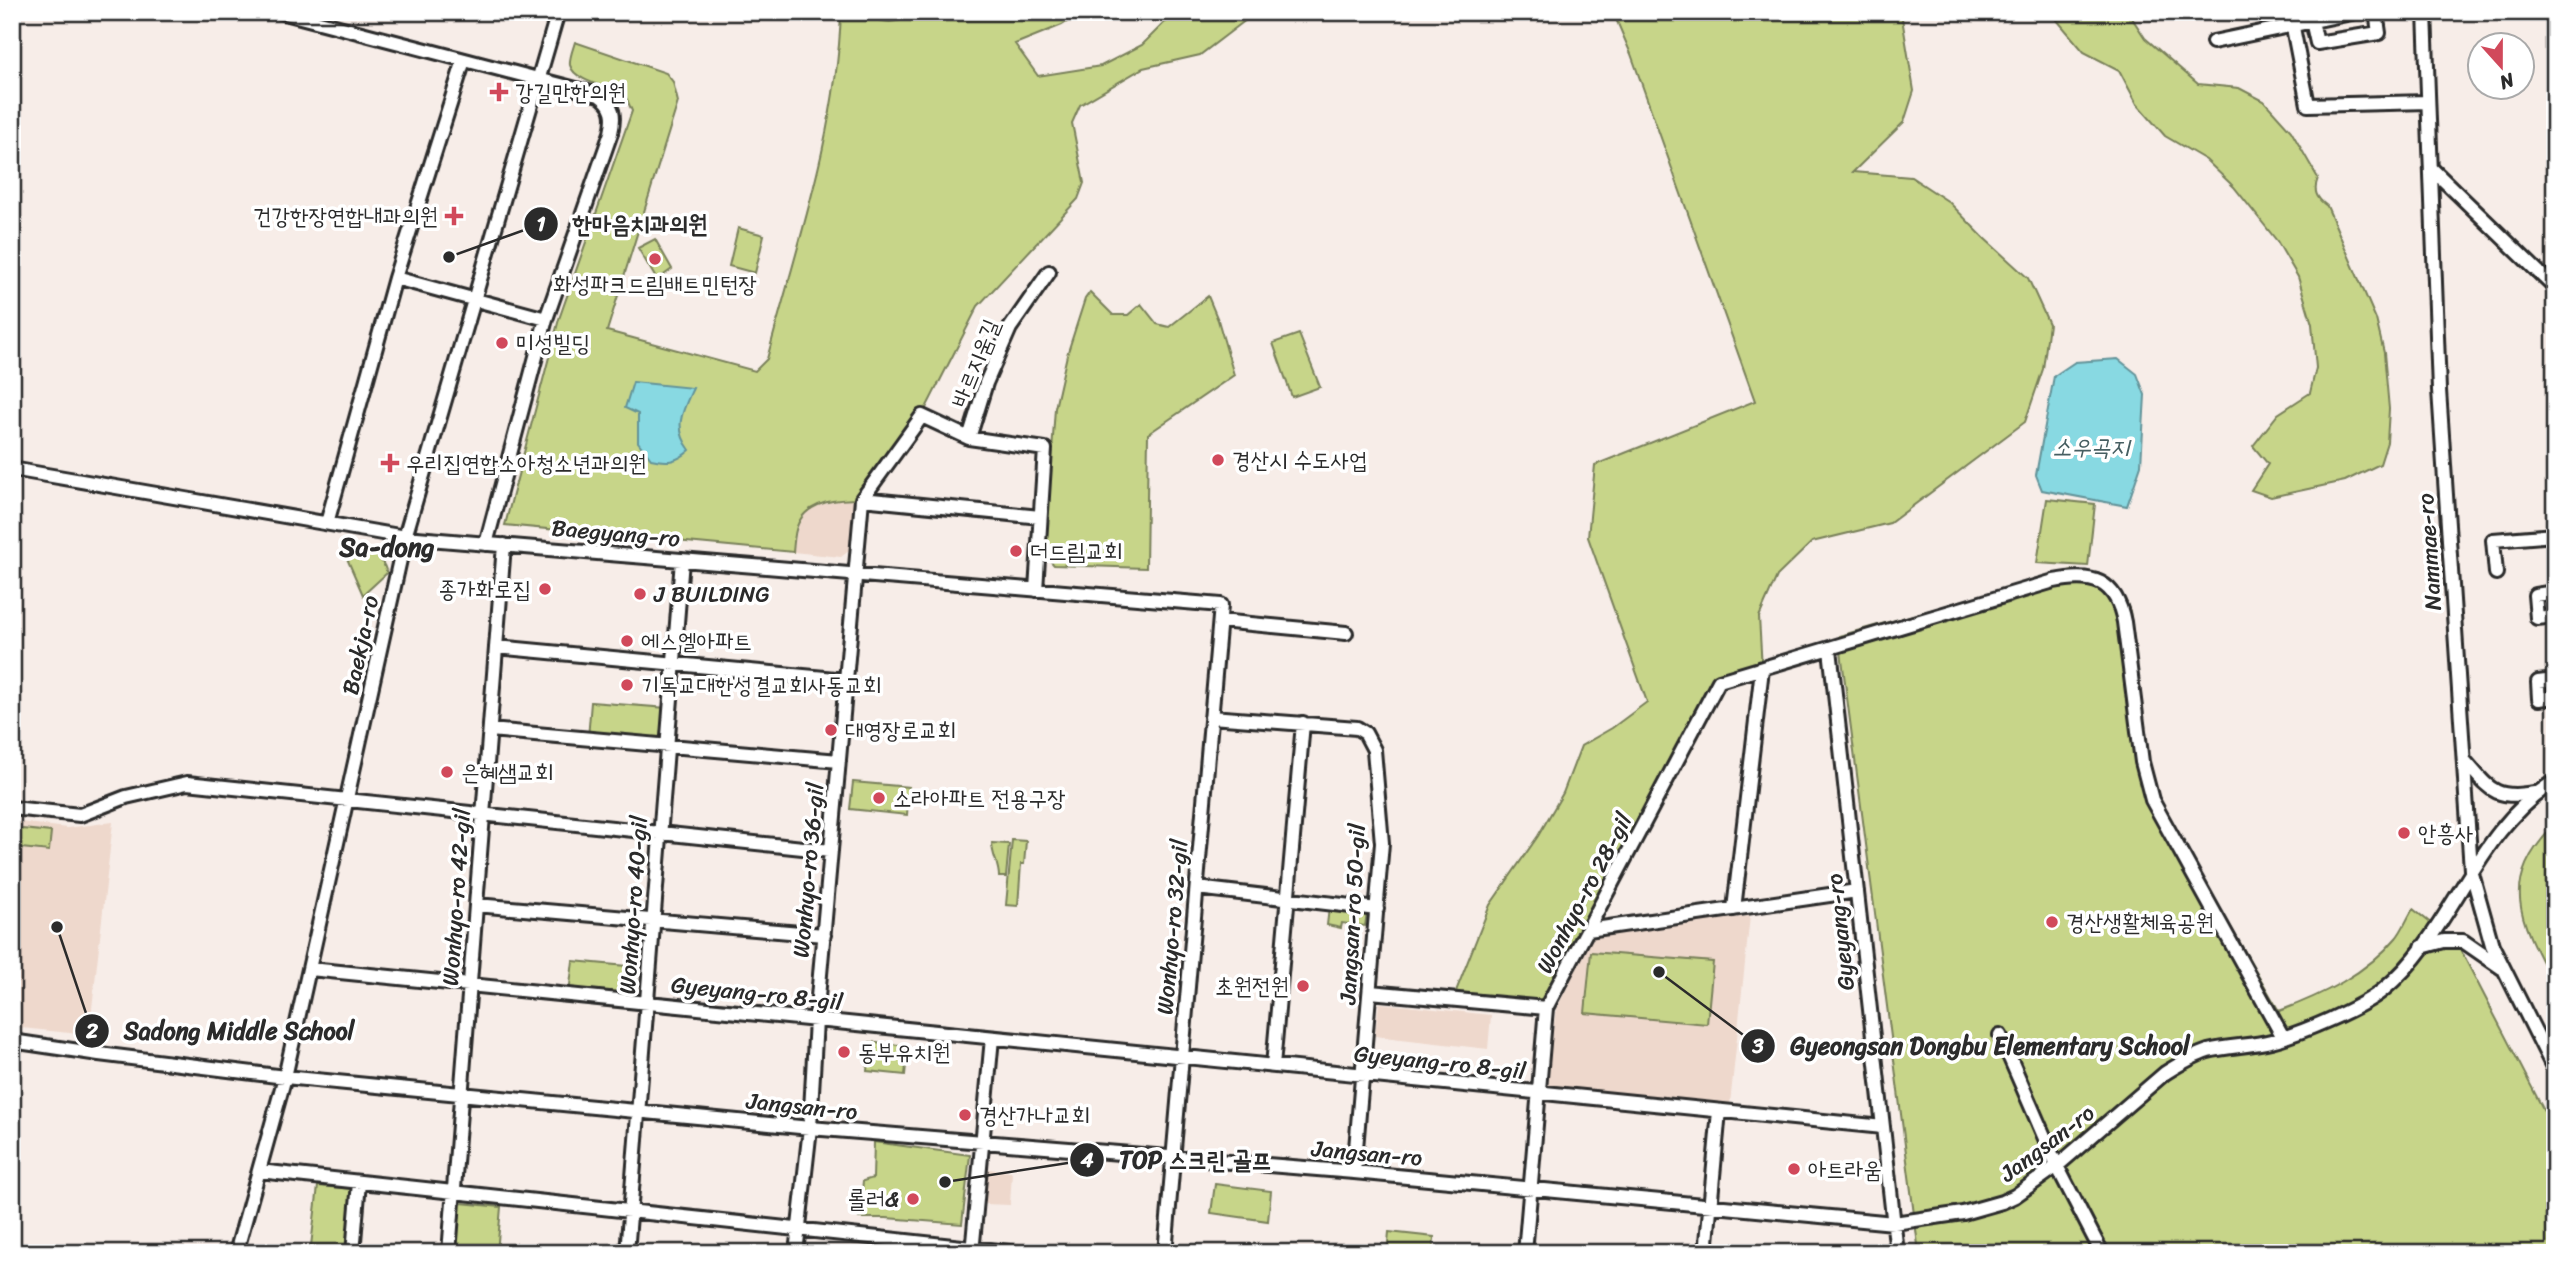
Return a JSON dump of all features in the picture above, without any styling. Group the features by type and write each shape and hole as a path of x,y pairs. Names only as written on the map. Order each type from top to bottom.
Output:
{"street":[{"path":"281,12 599,95 608,101 614,118 546,319 486,544"},
{"name":"Baekja-ro","path":"236,1253 285,1077 405,537 558,12"},
{"path":"2213,42 2291,19 2312,21 2356,12"},
{"path":"2312,21 2317,43 2379,33 2376,12"},
{"name":"Nammae-ro","path":"2426,12 2439,390 2471,870 2486,927 2502,968 2555,1071"},
{"path":"2291,19 2308,105 2428,102"},
{"path":"327,523 396,278 464,60"},
{"path":"2431,168 2555,288"},
{"name":"바르지움길","path":"969,438 986,383 1010,328 1049,272"},
{"path":"396,278 546,319"},
{"path":"862,499 922,416 969,438 1045,449 1036,590"},
{"name":"Baegyang-ro","path":"12,469 405,537 1221,605"},
{"path":"862,499 1040,517"},
{"name":"Wonhyo-ro 36-gil","path":"796,1253 810,1128 816,1020 862,499"},
{"path":"2496,573 2493,540 2555,536"},
{"name":"Wonhyo-ro 42-gil","path":"449,1253 504,545"},
{"name":"Wonhyo-ro 40-gil","path":"627,1253 682,560"},
{"name":"Wonhyo-ro 28-gil","path":"1525,1253 1546,1008 1719,681 2054,581 2087,577 2106,586 2114,594 2122,612 2142,762 2152,800 2283,1037"},
{"path":"2555,592 2535,594 2537,618 2555,616"},
{"name":"Wonhyo-ro 32-gil","path":"1166,1253 1221,605"},
{"path":"1220,621 1346,633"},
{"path":"496,648 846,680"},
{"name":"Gyeyang-ro","path":"1830,649 1897,1253"},
{"path":"1734,909 1762,669"},
{"path":"2555,680 2538,682 2539,698 2555,697"},
{"name":"Jangsan-ro 50-gil","path":"1212,717 1357,728 1365,733 1374,750 1382,843 1354,1172"},
{"path":"1273,1066 1303,723"},
{"path":"490,730 839,761"},
{"path":"2463,760 2491,791 2513,797 2535,793"},
{"name":"Jangsan-ro","path":"12,1041 285,1077 810,1128 982,1144 1174,1156 1894,1223 1945,1216 2002,1202 2023,1191 2057,1166 2165,1073 2178,1065 2208,1051 2283,1037 2367,1001 2397,976 2422,947 2471,870 2516,811 2535,793 2555,780"},
{"path":"12,808 80,815 126,797 187,783 831,851"},
{"path":"1197,888 1377,909"},
{"path":"1588,930 1857,891"},
{"path":"476,905 824,935"},
{"path":"2422,947 2444,941 2463,941 2502,968"},
{"name":"Gyeyang-ro 8-gil","path":"310,970 1883,1127"},
{"path":"1370,992 1546,1008"},
{"path":"2000,1035 2057,1166 2102,1253"},
{"path":"973,1250 992,1038"},
{"path":"1706,1253 1719,1111"},
{"path":"258,1171 1018,1253"},
{"path":"353,1253 359,1182"}],"shaded area":[{"path":"846,499 862,499 858,544 841,557 793,552 798,524 807,511"},
{"path":"12,821 67,828 113,822 89,1035 12,1027"},
{"path":"1750,916 1730,1104 1545,1087 1556,1010 1593,934"},
{"path":"1379,1003 1491,1015 1488,1049 1375,1036"},
{"path":"988,1169 1012,1172 1010,1205 984,1204"}],"green space":[{"path":"841,12 891,22 907,17 908,12 1082,12 1062,25 1015,44 1038,76 1101,66 1142,45 1175,12 1243,12 1246,20 1200,55 1143,68 1080,105 1072,123 1084,183 1078,199 978,306 922,416 862,499 825,503 809,510 797,527 793,552 505,525 559,319 632,111 625,95 585,80 573,71 570,59 575,42 666,73 673,82 678,102 607,331 755,371 767,359 814,187 832,100"},
{"path":"1613,12 1901,12 1914,91 1904,122 1853,172 1911,177 1949,202 2028,278 2049,324 2043,369 2025,422 1890,523 1812,542 1777,576 1759,617 1762,669 1719,682 1546,1008 1453,999 1490,905 1538,836 1563,793 1581,746 1612,728 1647,702 1588,537 1595,465 1755,401 1631,54"},
{"path":"2046,12 2128,12 2145,38 2198,84 2239,88 2264,101 2291,131 2318,178 2316,194 2327,206 2376,319 2384,353 2389,409 2387,442 2380,464 2345,481 2271,497 2251,490 2268,464 2253,446 2278,414 2310,393 2316,368 2312,324 2298,277 2277,241 2234,187 2206,160 2165,136 2137,104 2119,70 2084,52 2057,20"},
{"path":"738,228 764,235 755,273 729,266"},
{"name":"화성파크드림배트민턴장","path":"655,239 672,269 657,280 638,248"},
{"path":"1090,292 1113,315 1128,315 1141,304 1157,324 1169,327 1208,296 1234,375 1148,434 1146,568 1054,565 1045,555 1055,408 1067,355 1085,299"},
{"path":"1299,334 1320,387 1292,397 1273,343"},
{"path":"2047,499 2095,504 2088,566 2037,563"},
{"path":"342,547 370,551 380,558 384,565 387,573 363,595"},
{"name":"경산생활체육공원","path":"2072,570 2092,573 2108,580 2126,601 2130,611 2149,769 2159,802 2279,1011 2311,998 2357,973 2384,951 2398,935 2413,909 2458,945 2555,1132 2555,1253 1919,1253 1839,636"},
{"path":"591,702 667,708 665,743 588,738"},
{"name":"소라아파트 전용구장","path":"853,782 909,787 907,815 850,809"},
{"path":"2555,825 2555,883 2552,883 2546,907 2548,930 2555,940 2555,987 2525,923 2520,904 2520,885 2525,866 2537,846"},
{"path":"12,828 51,832 49,851 12,847"},
{"path":"1012,840 1026,841 1024,864 1021,864 1018,906 1006,905"},
{"path":"992,843 1009,844 1006,877 999,877"},
{"path":"1329,908 1367,913 1365,926 1342,923 1341,928 1327,925"},
{"path":"1591,952 1713,962 1707,1024 1585,1013"},
{"path":"573,961 637,967 635,999 569,993"},
{"path":"870,1042 908,1046 905,1075 867,1071"},
{"name":"롤러&","path":"874,1142 970,1155 962,1224 859,1218 863,1181 873,1178"},
{"path":"1215,1184 1271,1191 1268,1221 1211,1213"},
{"path":"318,1186 355,1189 348,1250 311,1246"},
{"path":"461,1203 501,1207 497,1253 451,1253 455,1210"},
{"path":"1389,1232 1434,1237 1433,1253 1387,1253"}],"water":[{"name":"소우곡지","path":"2118,359 2137,374 2145,395 2141,465 2127,506 2042,490 2036,475 2054,376 2075,362"},
{"path":"633,382 693,388 681,420 682,434 690,450 681,457 662,461 651,459 638,442 638,414 625,408"}],"place":[{"name":"강길만한의원","path":"499,92"},
{"name":"건강한장연합내과의원","path":"454,216"},
{"name":"한마음치과의원","path":"449,257"},
{"name":"화성파크드림배트민턴장","path":"655,259"},
{"name":"미성빌딩","path":"502,343"},
{"name":"경산시 수도사업","path":"1218,460"},
{"name":"우리집연합소아청소년과의원","path":"390,463"},
{"name":"더드림교회","path":"1016,551"},
{"name":"종가화로집","path":"545,589"},
{"name":"J BUILDING","path":"640,594"},
{"name":"에스엘아파트","path":"627,641"},
{"name":"기독교대한성결교회사동교회","path":"627,685"},
{"name":"대영장로교회","path":"831,730"},
{"name":"은혜샘교회","path":"447,772"},
{"name":"소라아파트 전용구장","path":"879,798"},
{"name":"안흥사","path":"2404,833"},
{"name":"경산생활체육공원","path":"2052,922"},
{"name":"Sadong Middle School","path":"57,927"},
{"name":"Gyeongsan Dongbu Elementary School","path":"1659,972"},
{"name":"초원전원","path":"1303,986"},
{"name":"동부유치원","path":"844,1052"},
{"name":"경산가나교회","path":"965,1115"},
{"name":"아트라움","path":"1794,1169"},
{"name":"TOP 스크린 골프","path":"945,1182"},
{"name":"롤러&","path":"913,1199"}],"district":[{"name":"Sa-dong","path":"387,547"}]}
